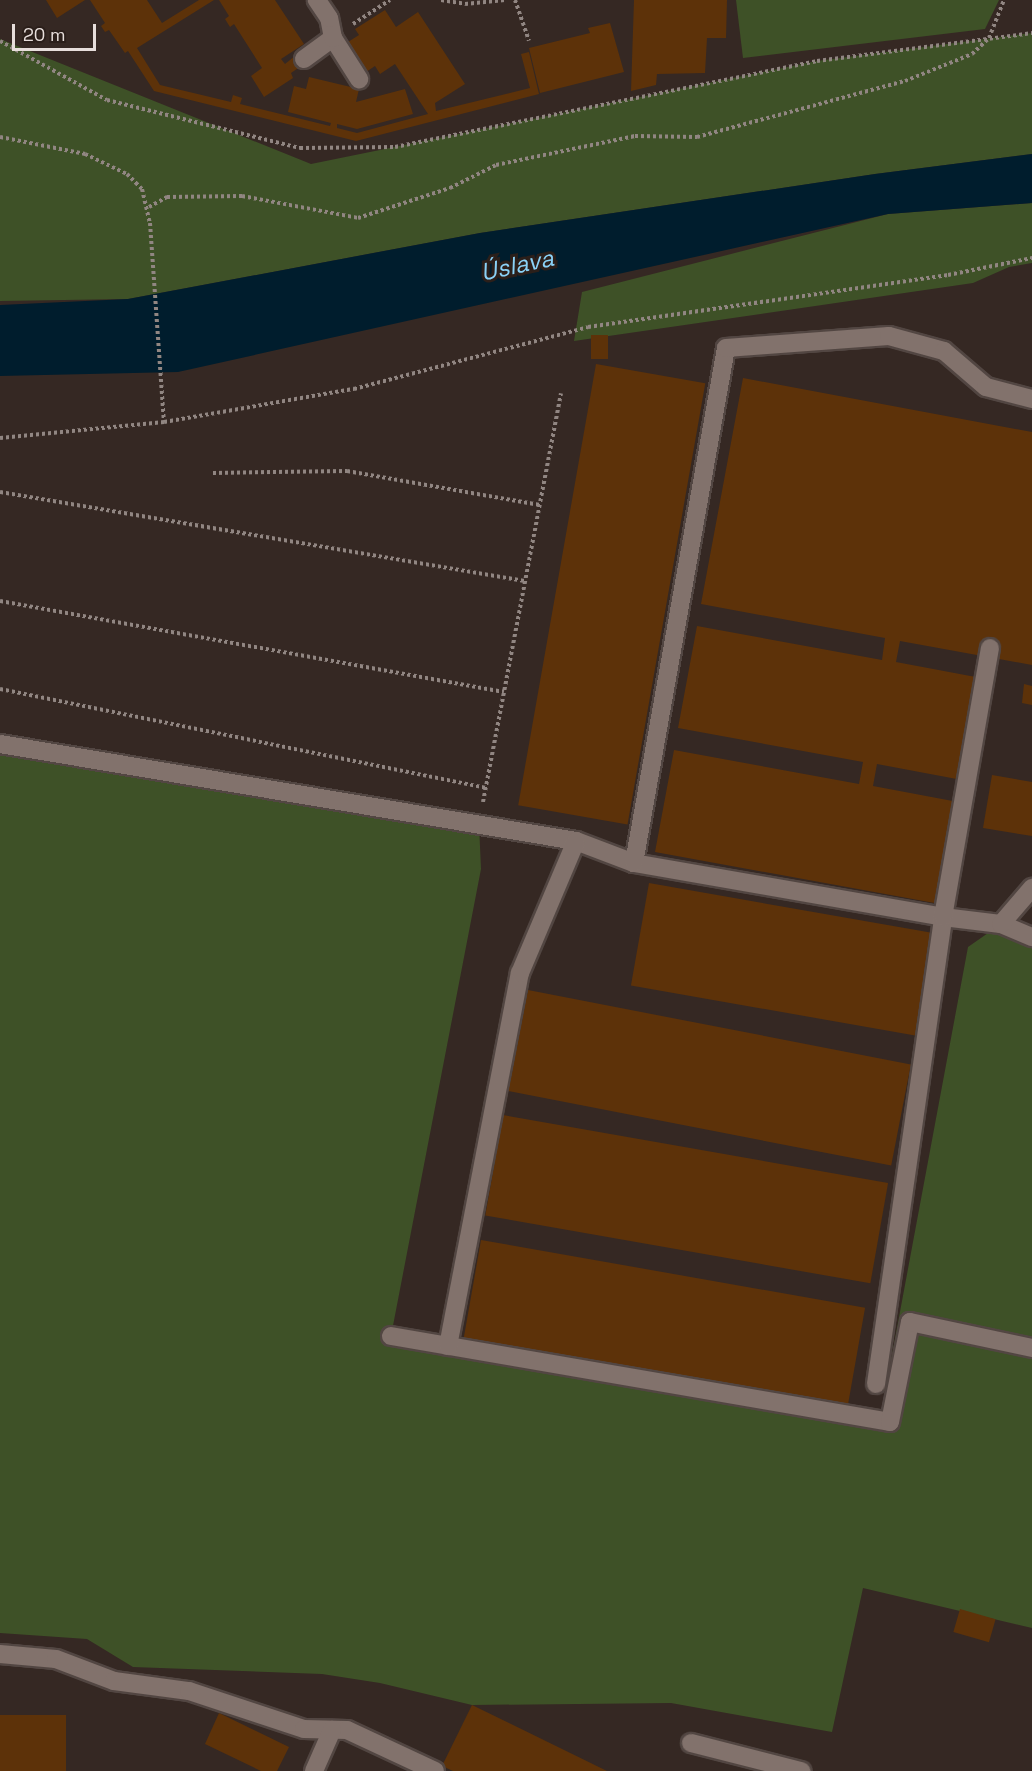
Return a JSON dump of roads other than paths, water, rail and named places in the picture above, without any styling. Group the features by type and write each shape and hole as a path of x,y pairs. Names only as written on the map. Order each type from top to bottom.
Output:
{"street":[{"path":"317,0 328,18 333,38 359,80"},
{"path":"304,59 333,38"},
{"path":"634,863 726,348 889,336 944,351 986,387 1032,399"},
{"path":"876,1384 943,917 990,648"},
{"path":"0,744 576,841 634,863 943,917 1001,924 1032,937"},
{"path":"448,1346 520,973 576,841"},
{"path":"1001,924 1032,888"},
{"path":"391,1336 890,1422 910,1322 1032,1348"},
{"path":"0,1654 56,1659 114,1681 189,1691 304,1729 347,1730 435,1771"},
{"path":"314,1771 332,1730"},
{"path":"691,1743 801,1771"}],"water":[{"name":"Úslava","path":"1032,154 1032,203 888,214 178,372 0,376 0,305 128,299 480,233 875,174"}]}
